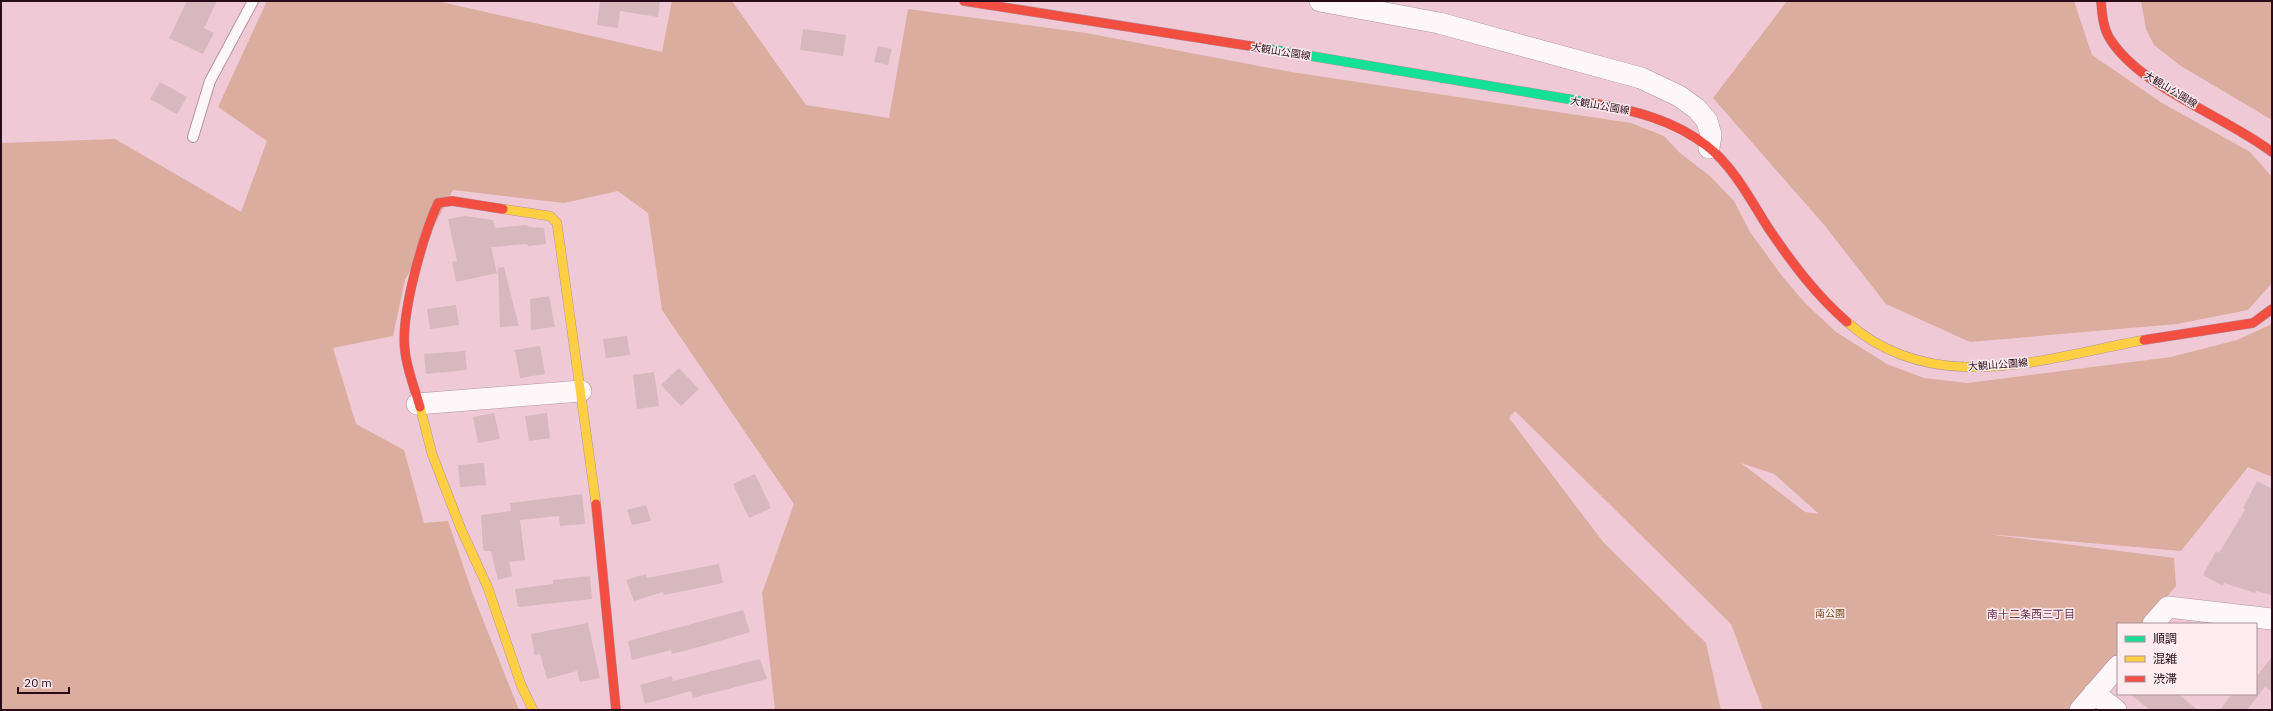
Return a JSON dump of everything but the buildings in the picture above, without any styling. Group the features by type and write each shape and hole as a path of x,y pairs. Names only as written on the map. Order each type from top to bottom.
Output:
{"main road":[{"name":"大観山公園線","path":"964,1 1283,51 1631,110 1674,126 1709,148 1747,194 1798,272 1817,296 1848,325 1875,343 1897,353 1933,364 1974,368 2019,364 2137,341 2255,323 2272,309"},
{"name":"大観山公園線","path":"2101,1 2102,14 2110,39 2129,63 2170,90 2241,130 2272,152"},
{"path":"533,710 521,685 488,588 461,529 432,454 417,404 405,352 404,334 413,284 430,221 438,203 452,201 550,216 557,223 581,391 594,497 616,710"}],"street":[{"path":"1320,1 1438,23 1641,78 1679,96 1697,109 1707,121 1711,135 1709,148"},
{"path":"417,404 581,391"},
{"path":"2155,623 2168,607 2272,619"},
{"path":"2080,710 2117,667"},
{"path":"2094,693 2116,710"}],"lane":[{"path":"193,137 210,80 253,1"}],"green space":[{"name":"南公園","path":"267,1 437,1 662,52 672,1 732,1 806,105 889,118 908,9 1086,33 1291,72 1631,123 1664,136 1680,153 1710,176 1734,201 1750,232 1782,276 1805,303 1836,332 1887,364 1924,378 1967,383 2171,357 2237,340 2272,324 2272,477 2248,467 2181,551 1987,534 2174,558 2176,586 2145,623 2117,623 2117,656 2071,710 1763,710 1731,624 1515,411 1509,418 1604,543 1706,643 1721,710 775,710 762,593 794,504 662,310 648,213 618,191 564,203 453,190 405,280 393,336 333,348 356,424 404,450 424,523 448,521 472,592 519,710 1,710 1,143 115,139 241,212 267,141 218,107","holes":["1741,463 1774,474 1819,514 1805,512"]},
{"path":"1787,1 2074,1 2092,55 2162,103 2250,152 2272,177 2272,283 2248,310 2177,324 1970,342 1886,304 1825,226 1713,98"},
{"path":"2141,1 2272,1 2272,120 2181,66 2154,45 2146,29"}],"traffic: fast":[{"path":"1269,49 1592,103"}],"traffic: slow":[{"path":"503,209 550,216 557,223 596,504"},
{"path":"1847,322 1881,346 1916,360 1953,366 1991,367 2029,363 2144,340"},
{"path":"420,407 432,454 461,529 488,588 521,685 533,710"}],"traffic: jam":[{"path":"964,1 1269,49"},
{"path":"2101,1 2104,26 2110,39 2124,56 2142,72 2162,87 2231,126 2272,152"},
{"path":"1592,103 1623,109 1667,123 1694,137 1717,154 1734,174 1769,229 1805,278 1825,301 1847,322"},
{"path":"420,407 409,372 404,336 409,297 432,217 438,203 452,201 503,209"},
{"path":"2144,340 2253,323 2272,309"},
{"path":"596,504 616,710"}],"district":[{"name":"南十二条西三丁目","path":"2031,614"}]}
